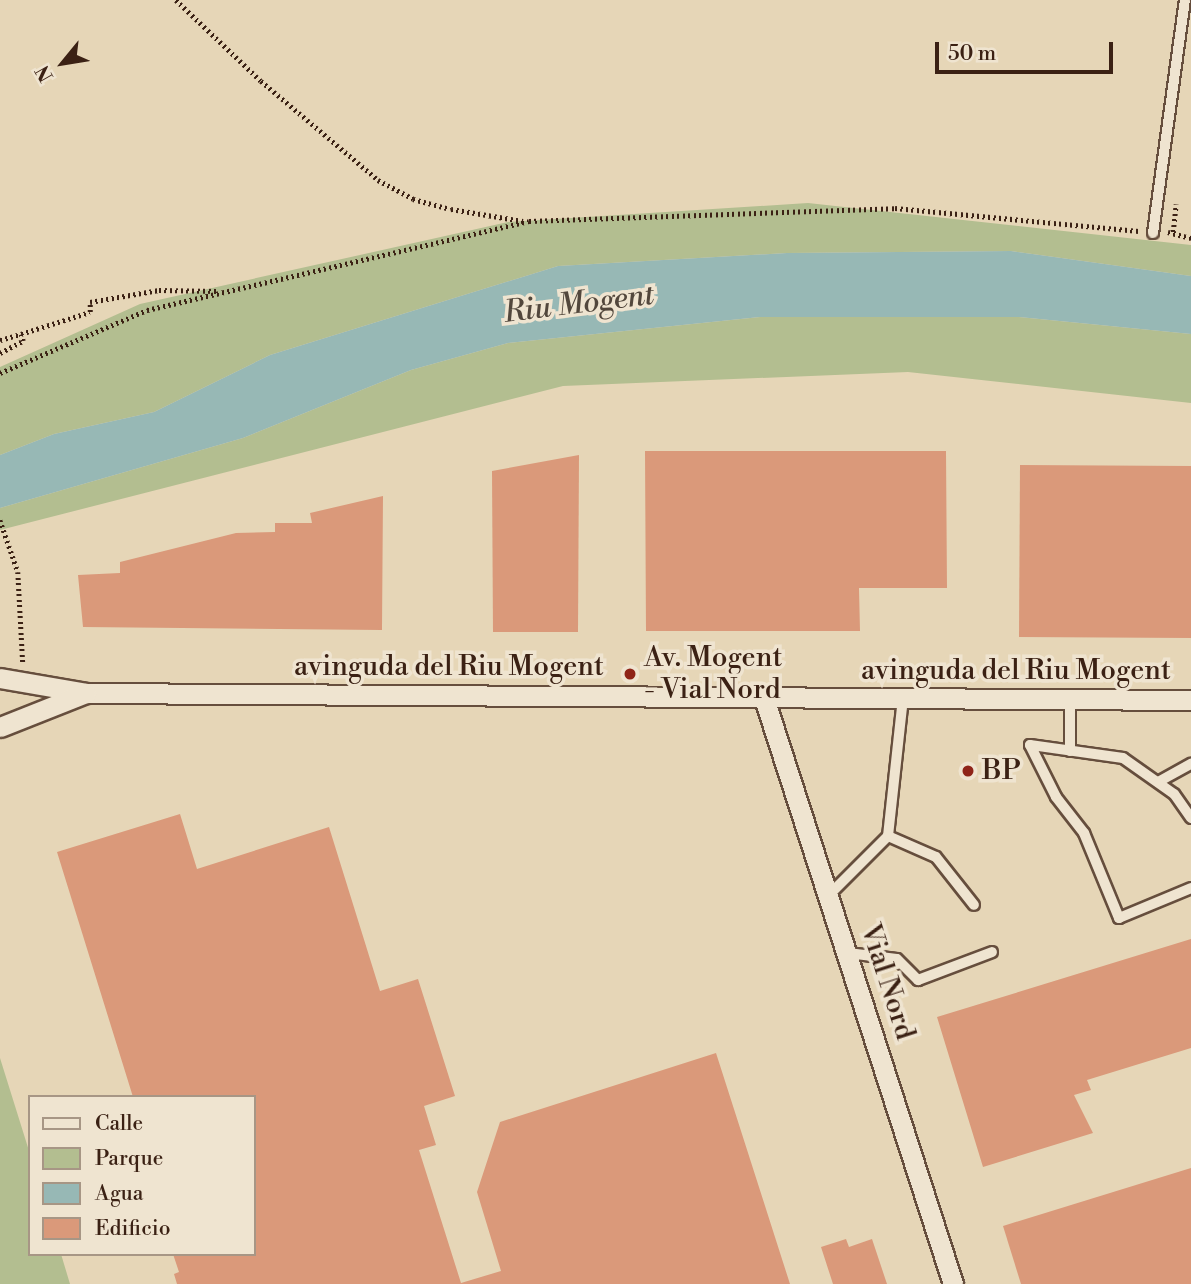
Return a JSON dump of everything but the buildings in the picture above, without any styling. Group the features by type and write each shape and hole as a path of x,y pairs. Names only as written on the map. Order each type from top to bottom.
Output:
{"street":[{"name":"avinguda del Riu Mogent","path":"0,678 87,693 1190,701"},
{"name":"avinguda del Riu Mogent","path":"0,727 87,693"},
{"name":"Vial Nord","path":"764,698 830,894 953,1284"}],"lane":[{"path":"1153,233 1185,0"},
{"path":"830,894 888,836 902,699"},
{"path":"1070,699 1070,751"},
{"path":"1191,818 1174,794 1124,758 1030,745 1056,797 1084,833 1119,918 1191,888"},
{"path":"1158,782 1191,764"},
{"path":"888,836 936,857 974,905"},
{"path":"848,953 897,959 918,980 992,952"}],"path":[{"path":"176,0 261,81 378,180 413,198 452,209 529,221 895,208 1191,238"},
{"path":"0,373 147,310 529,221"},
{"path":"0,341 90,312 90,302 159,290 224,292"},
{"path":"0,352 23,341 21,334"},
{"path":"0,520 18,572 23,680"}],"green space":[{"path":"808,203 1191,245 1191,276 1011,251 787,253 558,266 270,355 154,412 54,434 0,455 0,367 140,304 508,222"},
{"path":"760,317 1019,317 1191,334 1191,403 908,372 563,386 0,530 0,508 243,438 411,370 508,343"},
{"path":"0,1058 28,1148 28,1256 62,1256 70,1284 0,1284"}],"water":[{"name":"Riu Mogent","path":"1011,251 1191,276 1191,334 1019,317 760,317 508,343 411,370 243,438 0,508 0,455 54,434 154,412 270,355 558,266 787,253"}],"place":[{"name":"Av. Mogent - Vial Nord","path":"630,674"},
{"name":"BP","path":"968,771"}]}
